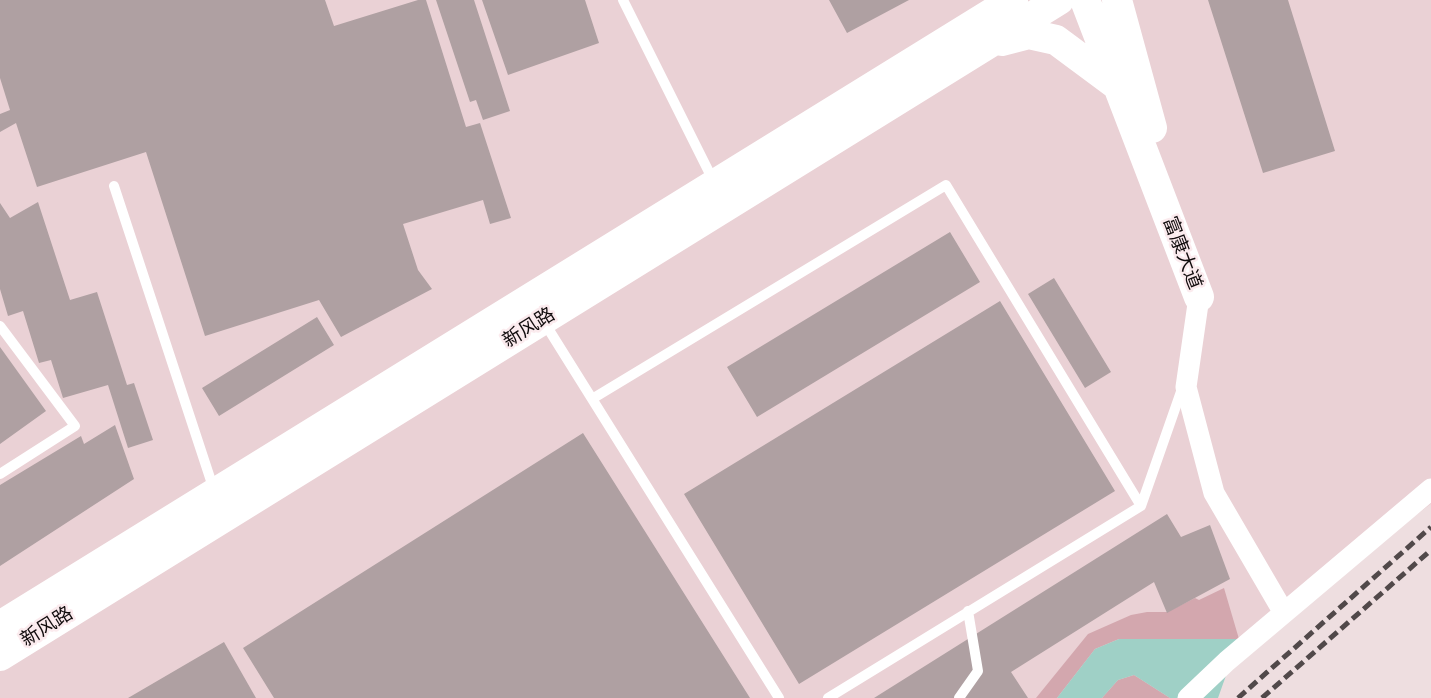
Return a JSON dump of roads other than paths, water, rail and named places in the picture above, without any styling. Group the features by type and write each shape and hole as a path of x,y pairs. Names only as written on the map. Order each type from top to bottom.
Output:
{"main road":[{"path":"993,0 978,36 1029,34 1056,40 1118,86"},
{"name":"新风路","path":"0,656 543,320 978,36 1013,0"},
{"name":"新风路","path":"0,626 715,184 978,36 1059,0"},
{"name":"富康大道","path":"1085,0 1199,297"},
{"name":"富康大道","path":"1117,0 1199,297"}],"street":[{"path":"1199,297 1186,387 1214,493 1284,613"},
{"path":"1188,698 1431,489"}],"lane":[{"path":"623,0 715,184"},
{"path":"592,399 946,185 1141,506"},
{"path":"114,187 215,493"},
{"path":"543,320 779,698"},
{"path":"0,326 75,426 0,474"},
{"path":"828,698 1141,506 1188,372"},
{"path":"958,698 978,671 968,611"}],"railway":[{"path":"1238,698 1431,527"},
{"path":"1262,698 1431,550"}]}
